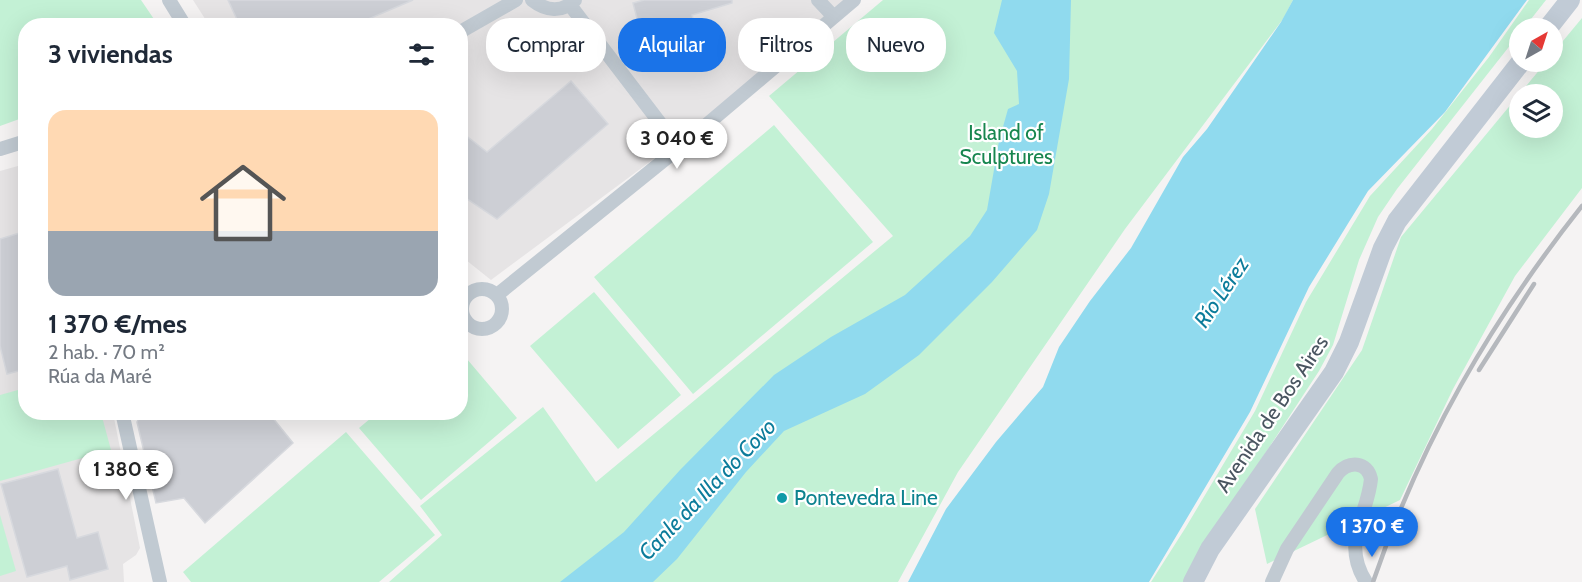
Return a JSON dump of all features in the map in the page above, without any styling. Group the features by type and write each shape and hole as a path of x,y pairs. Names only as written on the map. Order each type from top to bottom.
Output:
{"street":[{"path":"169,0 180,18"},
{"path":"468,27 516,0"},
{"path":"532,0 541,7 551,10 561,9 573,2 679,148"},
{"path":"818,0 834,17"},
{"path":"497,295 679,148 854,0"},
{"path":"1556,18 1570,0"},
{"name":"Avenida de Bos Aires","path":"1193,582 1210,549 1334,372 1349,342 1383,248 1404,210 1513,72"},
{"path":"0,149 18,143"},
{"path":"468,291 470,293 481,288 492,291 502,305 501,317 493,326 480,328 468,322"},
{"path":"124,420 160,582"},
{"path":"1272,582 1287,549 1338,473 1348,465 1354,464 1364,467 1371,479 1354,543 1357,563 1366,582"}],"shaded area":[{"path":"193,0 858,0 834,19 738,18 738,72 767,72 491,280 468,262 468,18 205,18"},
{"path":"18,166 18,420 114,420 140,548 136,555 123,564 124,582 0,582 0,171"}],"green space":[{"path":"0,0 141,0 153,18 18,18 18,120 0,126"},
{"name":"Island of Sculptures","path":"883,0 1293,0 1283,19 1125,229 958,472 898,582 389,582 442,535 420,506 543,407 596,482 893,236 769,96 798,72 834,72 834,41 846,31 846,72 946,72 946,18 862,18"},
{"path":"1529,0 1546,0 1532,18 1516,18"},
{"path":"1582,18 1582,188 1515,276 1453,389 1400,500 1267,564 1255,509 1362,350 1401,237 1509,107 1509,138 1563,138 1563,84 1528,84 1538,72 1563,72 1563,41"},
{"path":"1509,28 1509,47 1397,189 1378,217 1359,260 1333,345 1319,371 1206,544 1188,582 1151,582 1255,411 1306,302 1370,196 1432,129"},
{"path":"774,125 873,242 693,394 594,277"},
{"path":"594,292 681,395 618,449 530,346"},
{"path":"468,360 517,418 421,500 359,428 369,420 468,420"},
{"path":"18,390 18,420 103,420 111,450 0,481 0,395"},
{"path":"346,432 435,535 379,582 191,582 183,572"},
{"path":"0,515 16,571 0,576"}],"water":[{"name":"Canle da Illa do Covo","path":"1002,0 1071,0 1069,79 1049,194 1037,230 992,282 919,355 865,394 784,431 746,472 677,559 653,582 560,582 624,532 680,470 774,375 831,337 905,295 970,236 987,210 999,141 1008,109 1019,104 1017,71 994,33"},
{"name":"Río Lérez","path":"1293,0 1527,0 1514,18 1509,18 1509,25 1445,112 1368,191 1309,287 1250,412 1149,582 908,582 946,509 996,442 1043,387 1059,347 1090,301 1131,248 1183,157 1207,129 1281,22"}],"building":[{"path":"228,0 413,0 371,18 236,18"},
{"path":"644,0 732,0 732,3 692,15 693,18 637,18 633,3"},
{"path":"571,81 608,124 497,219 468,199 468,137 487,152"},
{"path":"18,233 18,371 7,374 0,346 0,239"},
{"path":"138,420 274,420 293,443 205,523 184,498 156,503"},
{"path":"58,469 77,538 98,532 108,569 70,580 67,566 27,577 1,484"}],"railway":[{"path":"1373,582 1413,480 1461,385 1517,294 1582,206"},
{"path":"1479,370 1534,284"}],"place":[{"name":"Pontevedra Line","path":"782,498"}]}
